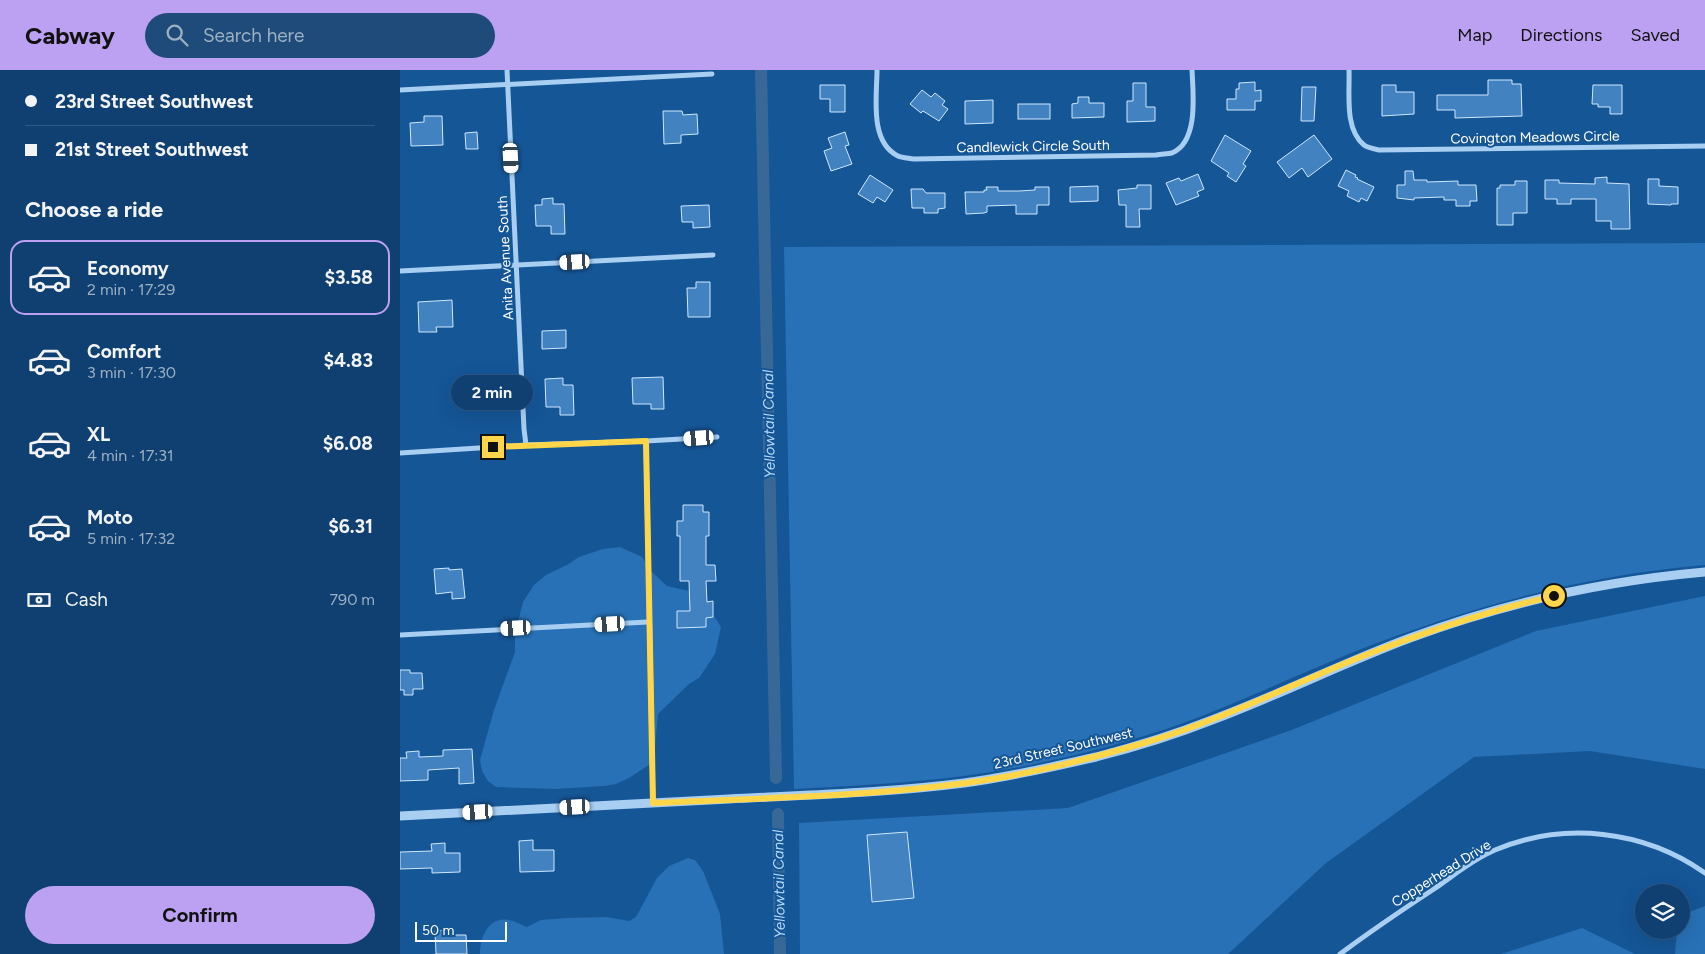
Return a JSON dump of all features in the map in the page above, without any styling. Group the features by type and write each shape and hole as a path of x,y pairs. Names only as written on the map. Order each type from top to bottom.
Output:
{"street":[{"name":"Anita Avenue South","path":"506,70 526,445"},
{"name":"Candlewick Circle South","path":"877,70 879,130 884,143 898,156 914,158 1156,155 1172,153 1184,143 1193,119 1192,70"},
{"name":"Covington Meadows Circle","path":"1349,70 1351,122 1356,136 1367,146 1379,150 1705,146"},
{"path":"400,90 712,74"},
{"path":"400,271 713,255"},
{"path":"400,453 526,445 717,437"},
{"path":"646,441 653,803"},
{"name":"23rd Street Southwest","path":"400,816 872,792 993,779 1049,768 1144,743 1255,703 1356,659 1413,637 1470,618 1588,588 1642,579 1705,572"},
{"path":"400,634 648,622"},
{"name":"Copperhead Drive","path":"1340,954 1457,873 1494,850 1540,836 1578,832 1618,836 1658,847 1705,873"}],"shaded area":[{"path":"1705,243 1705,565 1616,576 1528,595 1484,607 1441,620 1356,651 1188,721 1139,738 1089,751 1014,768 964,776 794,789 784,247"},
{"path":"620,547 642,557 652,572 667,586 693,592 701,596 721,627 715,654 699,678 689,684 658,714 655,747 649,765 629,778 616,784 604,786 555,789 496,787 488,781 482,771 480,760 494,710 515,652 515,634 523,602 534,585 546,575 579,557 603,549"},
{"path":"1705,596 1705,769 1590,751 1474,757 1326,863 1228,954 800,954 799,823 1068,808 1289,731 1536,631"},
{"path":"688,858 695,860 703,871 720,914 724,954 480,954 484,935 487,929 496,921 511,921 527,927 541,920 567,918 606,917 629,921 636,917 657,878 669,866"},
{"path":"1705,906 1705,954 1675,954 1676,939 1690,939 1690,912"},
{"path":"1582,928 1635,954 1501,954"}],"building":[{"path":"1488,80 1512,80 1512,84 1521,84 1522,116 1455,118 1455,110 1437,110 1437,95 1488,95"},
{"path":"1255,82 1255,91 1261,90 1261,101 1255,101 1255,110 1227,110 1227,99 1236,99 1236,89 1239,89 1239,83"},
{"path":"1133,83 1146,83 1146,107 1155,107 1155,121 1127,122 1127,101 1133,101"},
{"path":"820,85 845,85 845,112 830,112 830,99 820,99"},
{"path":"1382,85 1396,85 1396,92 1414,92 1414,114 1382,116"},
{"path":"1593,85 1622,85 1622,114 1610,114 1610,107 1598,107 1598,104 1592,104"},
{"path":"1302,87 1316,87 1314,121 1301,121"},
{"path":"922,90 931,97 935,93 945,101 942,105 948,109 939,121 923,111 921,113 910,104"},
{"path":"1078,97 1089,97 1089,103 1104,103 1104,117 1072,118 1072,104 1078,103"},
{"path":"993,100 993,123 965,124 965,101"},
{"path":"1018,104 1050,104 1050,119 1018,119"},
{"path":"663,111 682,111 683,115 697,114 698,134 681,135 681,143 664,144"},
{"path":"424,116 442,116 443,145 411,146 410,123 424,122"},
{"path":"477,132 478,149 466,149 465,133"},
{"path":"845,132 849,145 845,146 852,164 831,171 824,151 832,148 828,138"},
{"path":"1225,135 1251,151 1243,164 1246,166 1236,182 1227,176 1229,173 1211,161"},
{"path":"1314,135 1332,159 1308,177 1302,168 1289,178 1277,162"},
{"path":"1346,170 1356,175 1357,179 1374,187 1367,201 1361,198 1359,202 1347,196 1349,191 1338,186"},
{"path":"1405,171 1413,171 1414,180 1427,180 1427,182 1458,181 1458,185 1476,185 1477,201 1470,201 1470,206 1456,206 1456,200 1444,200 1444,197 1414,198 1414,200 1397,198 1397,185 1405,185"},
{"path":"1198,174 1204,189 1197,192 1199,196 1176,205 1166,183 1179,178 1181,181"},
{"path":"870,175 893,190 885,202 877,197 873,203 858,194"},
{"path":"1607,177 1607,183 1629,184 1630,229 1611,229 1611,221 1596,221 1596,199 1571,199 1571,204 1557,204 1557,199 1545,199 1545,180 1559,180 1559,183 1595,184 1595,178"},
{"path":"1648,179 1659,179 1659,186 1678,187 1678,204 1648,204"},
{"path":"1515,181 1527,181 1527,213 1513,213 1513,225 1497,225 1497,188 1500,188 1500,185 1515,185"},
{"path":"1137,185 1151,185 1151,209 1139,209 1140,227 1126,227 1126,205 1119,205 1118,190 1137,188"},
{"path":"1098,186 1098,201 1070,202 1070,187"},
{"path":"986,187 998,187 998,191 1019,191 1035,190 1035,187 1049,187 1049,205 1037,205 1037,214 1016,214 1016,205 987,206 987,212 966,214 965,192 984,192 984,190 987,190"},
{"path":"911,189 923,189 926,193 945,193 945,208 938,209 938,213 924,213 924,208 912,208"},
{"path":"553,198 553,204 564,204 565,234 551,234 551,226 536,226 535,205 542,205 542,199"},
{"path":"709,205 710,227 693,228 693,222 682,222 681,206"},
{"path":"696,282 710,282 710,317 688,317 687,288 696,288"},
{"path":"452,300 453,327 436,327 437,332 419,332 418,302"},
{"path":"566,330 566,348 542,349 542,331"},
{"path":"663,377 664,409 651,409 651,404 633,404 632,378"},
{"path":"563,378 563,385 573,385 574,415 560,415 560,407 546,407 545,379"},
{"path":"683,505 703,505 703,512 709,512 709,536 706,536 706,565 715,565 716,581 706,581 707,602 713,601 713,617 706,618 706,627 677,628 677,611 690,611 689,581 680,581 680,536 677,536 677,521 683,521"},
{"path":"449,568 449,570 462,569 465,598 452,599 452,592 436,594 434,569"},
{"path":"400,670 410,670 410,673 422,673 423,689 413,689 413,695 404,695 404,690 400,690"},
{"path":"472,749 474,783 459,784 459,768 428,770 428,780 400,781 400,758 407,758 406,752 419,751 419,757 443,756 443,750"},
{"path":"907,832 914,898 872,902 867,835"},
{"path":"533,840 533,850 554,850 554,871 520,872 519,841"},
{"path":"445,843 445,853 460,853 460,872 432,873 432,868 400,869 400,852 432,851 431,844"},
{"path":"452,930 452,935 466,935 467,954 436,954 435,931"}],"waterway":[{"name":"Yellowtail Canal","path":"761,70 776,778"},
{"name":"Yellowtail Canal","path":"778,814 780,954"}],"route":[{"path":"493,447 646,441 653,803 872,792 964,783 1049,768 1099,756 1209,722 1356,659 1413,637 1470,618 1554,596"}]}
